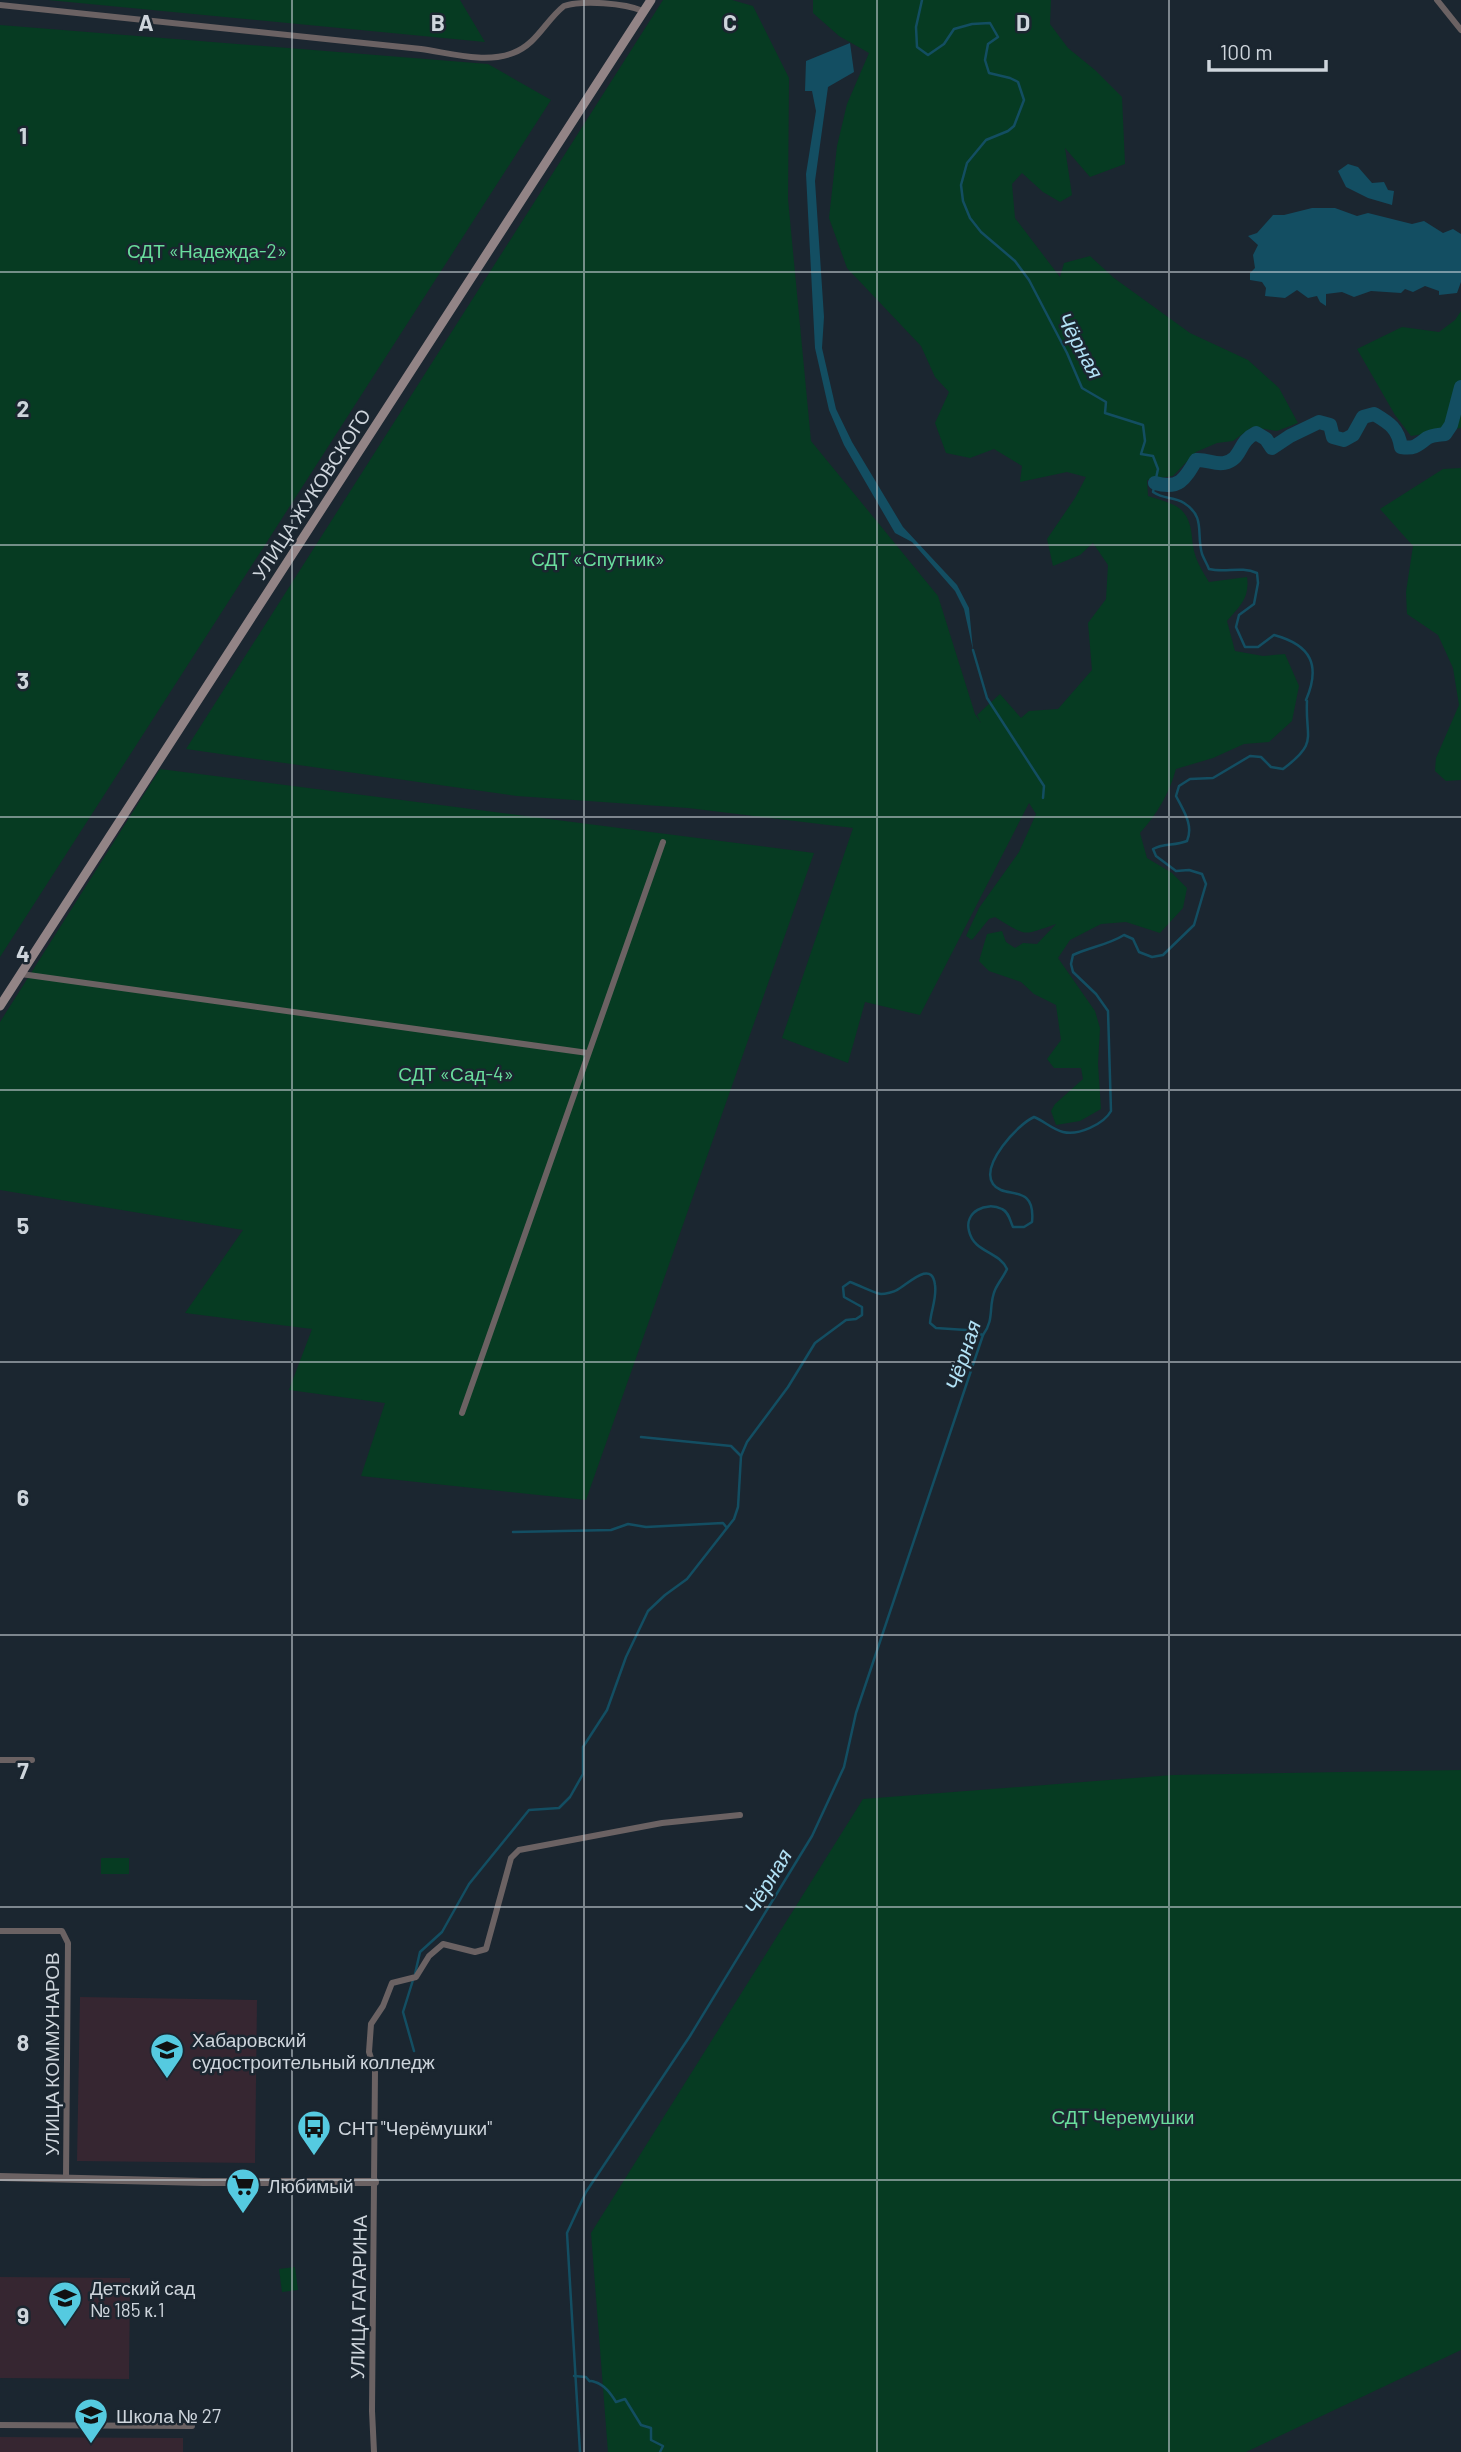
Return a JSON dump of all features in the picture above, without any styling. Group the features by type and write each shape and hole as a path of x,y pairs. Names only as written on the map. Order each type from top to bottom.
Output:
{"main road":[{"name":"УЛИЦА ЖУКОВСКОГО","path":"1,1001 650,0"}],"street":[{"path":"1437,0 1461,30"},
{"path":"0,5 421,49 482,58 510,54 525,48 563,7 574,1 617,1 643,11"},
{"path":"461,1413 663,842"},
{"path":"21,974 588,1053"},
{"path":"0,1760 32,1759"},
{"name":"УЛИЦА ГАГАРИНА","path":"374,2452 372,2411 375,2070 369,2052 370,2026 383,2006 390,1986 398,1980 416,1977 429,1956 443,1944 475,1952 486,1949 511,1858 519,1850 662,1823 740,1815"},
{"name":"УЛИЦА КОММУНАРОВ","path":"0,1931 61,1931 68,1943 66,2179"},
{"path":"0,2177 375,2182"},
{"path":"0,2425 192,2426"}],"shaded area":[{"name":"Хабаровский судостроительный колледж","path":"80,1997 257,2000 255,2163 77,2161"},
{"name":"Детский сад № 185 к.1","path":"0,2277 130,2278 129,2379 0,2378"},
{"name":"Школа № 27","path":"0,2437 183,2438 183,2452 0,2452"}],"green space":[{"path":"48,0 460,0 485,42"},
{"name":"СДТ «Спутник»","path":"663,0 732,0 753,6 789,78 788,199 811,441 938,596 975,714 981,723 977,715 1000,694 1021,718 1029,711 1058,709 1092,670 1088,623 1106,599 1108,565 1093,543 1080,555 1053,566 1047,539 1086,477 1067,472 1020,482 1022,466 994,449 970,458 946,453 935,423 949,392 935,377 921,346 847,268 829,218 837,146 847,104 869,53 839,36 813,13 813,0 1051,0 1050,24 1068,48 1122,97 1125,164 1090,177 1065,148 1072,195 1060,202 1043,192 1022,173 1012,184 1015,218 1060,277 1064,263 1090,256 1114,278 1190,333 1248,360 1279,388 1298,423 1277,431 1252,427 1233,441 1217,443 1196,452 1173,476 1147,480 1148,496 1168,502 1187,517 1195,555 1209,582 1247,577 1245,596 1227,621 1235,651 1263,656 1285,654 1299,686 1292,721 1269,742 1244,744 1213,758 1176,769 1162,803 1140,833 1147,858 1172,873 1187,888 1183,908 1160,933 1126,922 1101,924 1070,940 1058,958 1095,1011 1100,1028 1098,1064 1101,1109 1080,1121 1056,1125 1051,1111 1055,1104 1083,1079 1081,1068 1054,1068 1047,1059 1061,1040 1056,1005 1034,994 1021,982 989,971 979,961 987,934 1002,931 1006,942 1015,948 1023,943 1037,944 1056,924 1025,932 995,917 989,919 972,940 966,936 979,908 1019,852 1036,814 1029,803 920,1015 865,1002 848,1063 782,1038 853,828 688,808 517,796 186,749"},
{"name":"СДТ «Надежда-2»","path":"0,25 488,64 551,100 0,957"},
{"path":"1461,311 1461,428 1411,436 1395,415 1357,349 1402,327 1439,332 1455,320"},
{"path":"1461,468 1461,780 1446,781 1435,771 1436,758 1459,705 1453,668 1438,635 1407,614 1406,592 1413,546 1380,509 1443,469"},
{"name":"СДТ «Сад-4»","path":"160,769 814,853 586,1500 361,1476 385,1403 289,1390 312,1329 185,1313 243,1230 0,1190 0,1022"},
{"name":"СДТ Черемушки","path":"1461,1770 1461,2350 1246,2452 608,2452 591,2233 863,1799 1173,1775"},
{"path":"101,1858 129,1858 129,1874 101,1874"},
{"path":"295,2267 298,2290 282,2292 279,2269"}],"water":[{"path":"850,43 854,72 828,87 815,181 824,317 822,348 836,409 852,442 903,527 957,585 969,608 973,650 964,609 955,591 912,542 895,533 844,445 829,410 815,348 806,174 816,111 812,91 805,91 806,61"},
{"path":"1348,164 1358,167 1372,183 1384,182 1388,190 1394,191 1392,205 1368,198 1346,187 1338,171"},
{"path":"1312,208 1335,208 1357,216 1368,213 1412,224 1424,221 1443,233 1453,229 1461,234 1461,282 1457,293 1439,295 1439,291 1425,286 1413,292 1405,289 1401,293 1371,291 1354,297 1342,292 1326,294 1326,306 1317,296 1308,298 1297,290 1285,298 1265,296 1266,288 1262,282 1250,280 1250,273 1255,268 1253,255 1258,245 1248,236 1257,233 1273,215"}],"waterway":[{"name":"Чёрная","path":"922,0 916,27 917,47 928,55 944,44 954,29 990,23 998,37 988,44 985,60 989,73 1018,82 1024,100 1014,126 986,140 967,163 961,185 963,201 970,218 981,232 1015,261 1029,280 1082,388 1106,402 1105,413 1143,425 1145,441 1141,454 1153,456 1158,469 1153,492 1180,501 1191,508 1198,520 1200,546 1209,569 1257,573 1254,604 1239,615 1236,627 1245,647 1258,647 1274,635 1297,644 1304,651 1310,658 1313,676 1306,700"},
{"path":"1155,483 1176,484 1188,473 1196,460 1221,463 1230,461 1256,433 1266,439 1272,448 1319,422 1330,425 1333,437 1344,440 1353,435 1363,417 1374,414 1392,427 1398,435 1401,447 1412,447 1429,437 1445,434 1451,425 1461,387"},
{"path":"973,650 987,698 1044,786 1043,798"},
{"name":"Чёрная","path":"580,2452 567,2233 586,2192 690,2036 812,1836 844,1767 856,1713 989,1323 996,1287 1007,1269 1003,1263 976,1244 969,1231 970,1218 978,1210 989,1206 1004,1210 1013,1227 1024,1227 1032,1222 1029,1201 1018,1194 998,1189 993,1184 990,1176 996,1156 1011,1136 1034,1117 1059,1131 1069,1133 1083,1131 1097,1124 1111,1111 1108,1011 1096,994 1073,972 1073,955 1124,935 1133,939 1139,952 1152,957 1163,955 1194,925 1206,884 1202,874 1189,870 1176,871 1156,856 1153,849 1187,841 1188,823 1176,796 1179,786 1190,779 1213,778 1250,756 1261,757 1271,767 1283,769 1306,746 1307,701"},
{"path":"415,1974 420,1952 442,1932 469,1884 529,1810 559,1808 570,1797 583,1774 583,1747 607,1710 626,1657 648,1611 687,1579 734,1519 738,1507 741,1456 747,1442 788,1387 815,1343 846,1320 862,1315 862,1307 844,1297 843,1287 850,1282 885,1294 896,1291 918,1276 929,1274 935,1285 930,1323 936,1328 966,1330 983,1335"},
{"path":"641,1437 731,1446 741,1456"},
{"path":"513,1532 611,1530 628,1524 646,1527 723,1523 727,1528"},
{"path":"413,1980 403,2012 414,2051"},
{"path":"574,2376 586,2377 602,2385 616,2402 625,2399 641,2425 651,2428 651,2440 663,2446 660,2452"}],"place":[{"name":"Хабаровский судостроительный колледж","path":"167,2080"},
{"name":"СНТ \"Черёмушки\"","path":"314,2157"},
{"name":"Любимый","path":"243,2215"},
{"name":"Детский сад № 185 к.1","path":"65,2328"},
{"name":"Школа № 27","path":"91,2445"}]}
